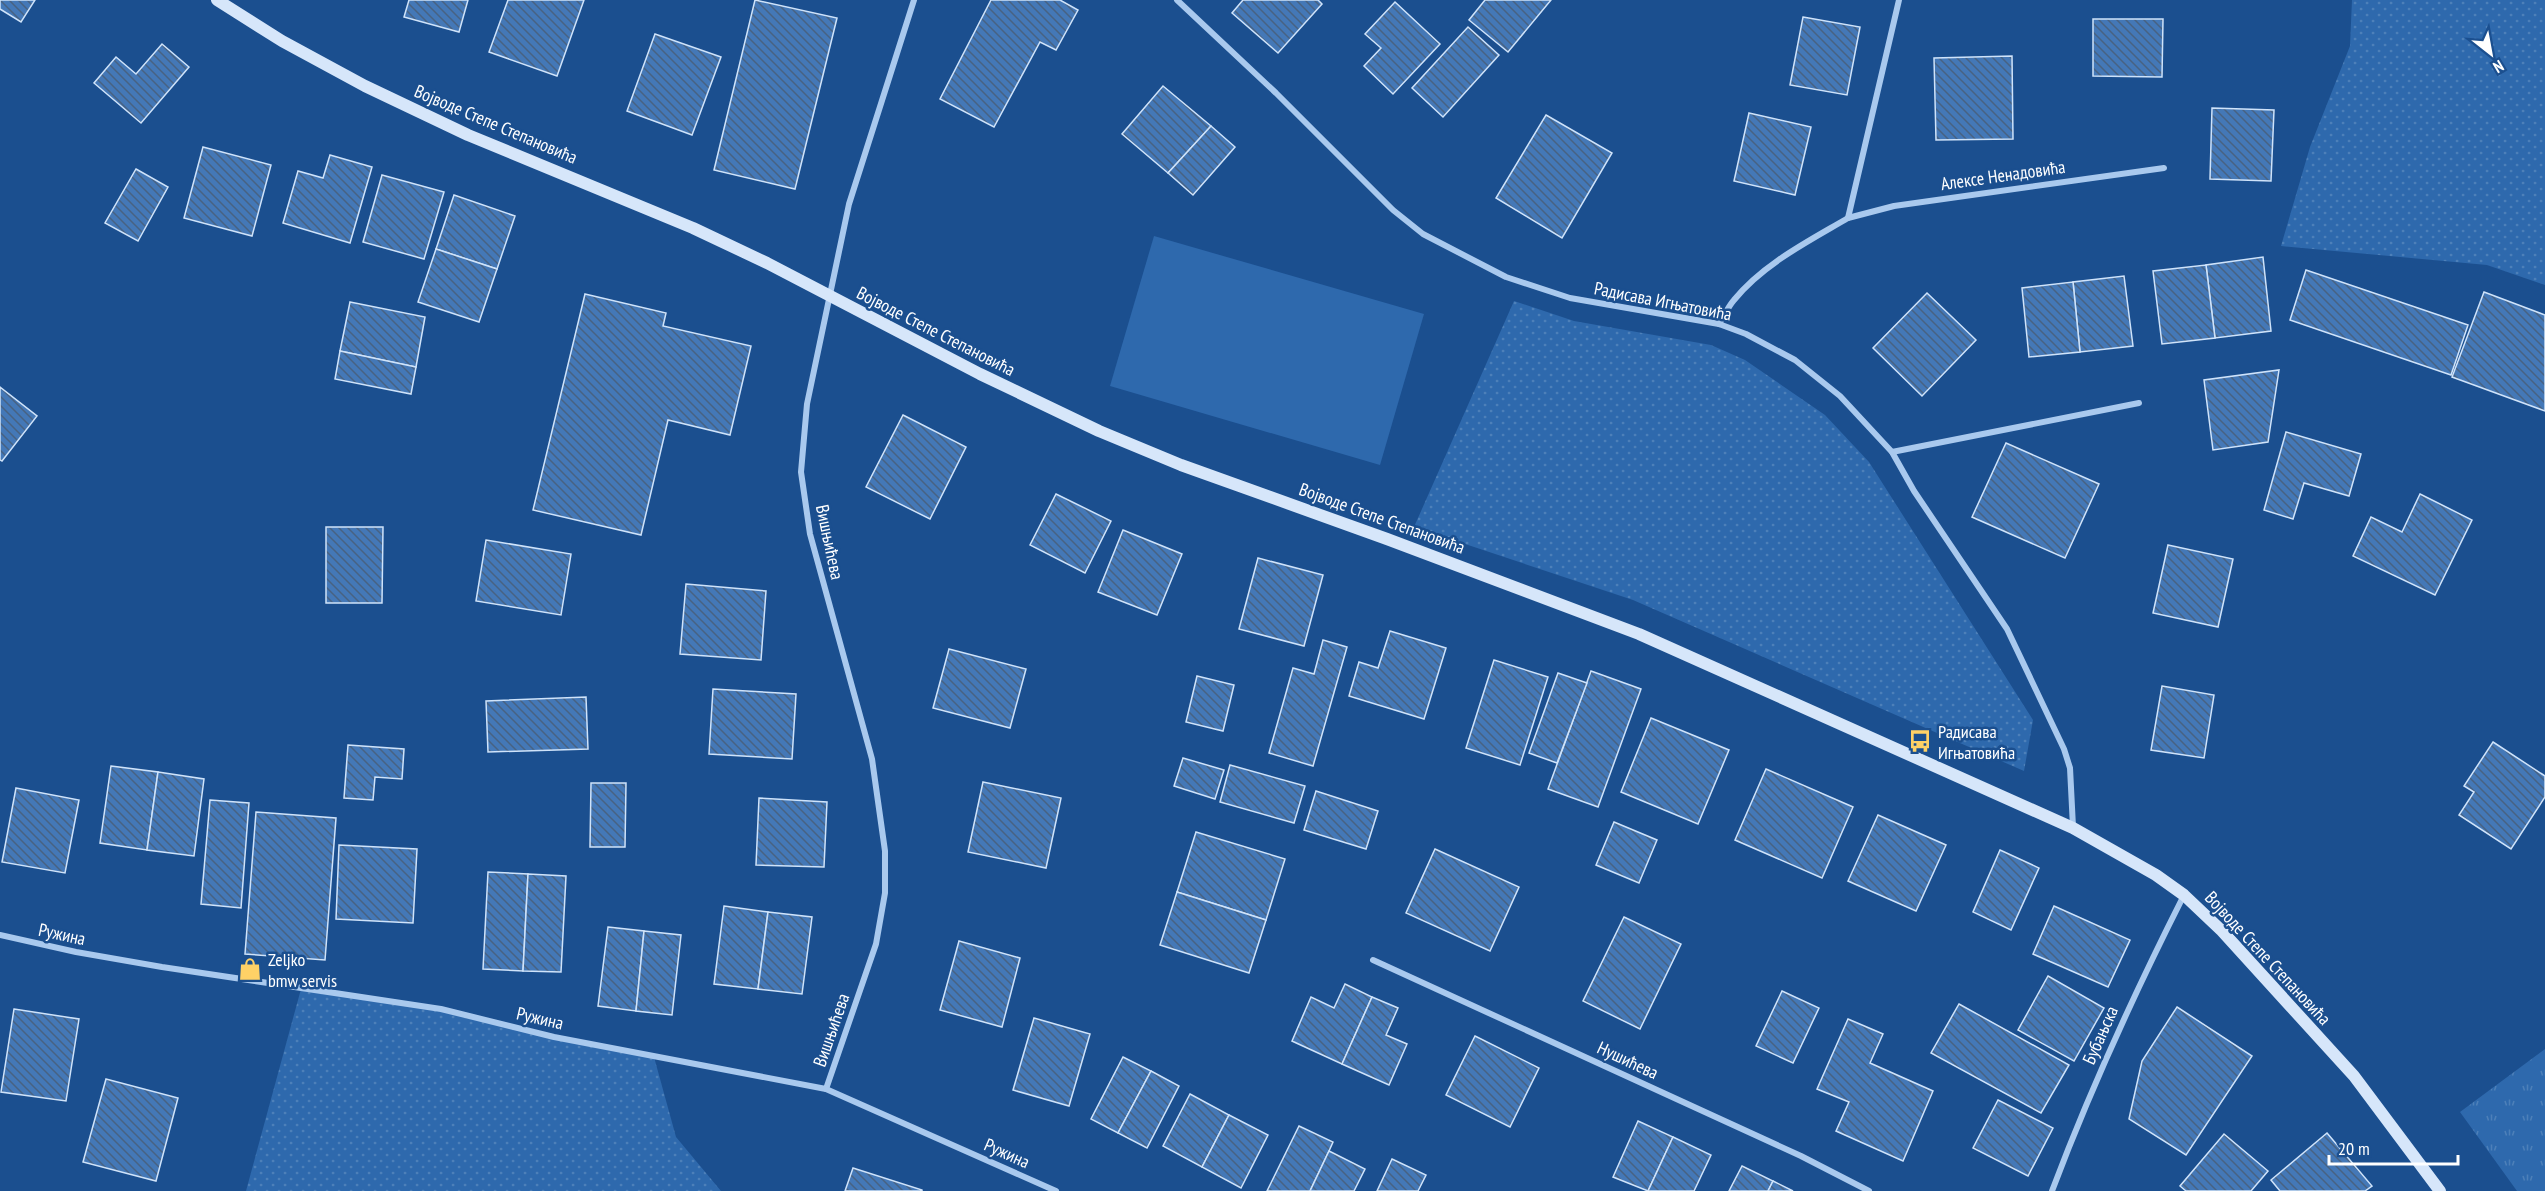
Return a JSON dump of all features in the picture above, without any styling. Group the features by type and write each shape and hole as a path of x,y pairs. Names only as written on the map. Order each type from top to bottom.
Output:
{"street":[{"name":"Војводе Степе Степановића","path":"217,0 282,41 365,86 468,135 693,228 767,263 980,374 1099,431 1181,465 1387,538 1639,634 2073,828 2156,875 2184,895 2222,931 2354,1077 2440,1191"},
{"name":"Вишњићева","path":"826,1089 876,944 885,893 885,851 872,759 810,534 801,472 807,404 849,204 914,0"},
{"name":"Радисава Игњатовића","path":"1177,0 1276,93 1393,210 1423,234 1506,277 1570,298 1719,324 1746,334 1795,360 1840,396 1892,452 1914,491 2007,628 2052,723 2070,768 2073,828"},
{"path":"1848,218 1899,0"},
{"name":"Алексе Ненадовића","path":"1719,324 1732,301 1748,285 1769,268 1848,218 1894,206 2164,168"},
{"path":"1892,452 2139,403"},
{"name":"Бубањска","path":"2052,1191 2083,1109 2144,973 2184,895"},
{"name":"Ружина","path":"0,935 76,952 162,967 441,1009 554,1037 826,1089 1056,1191"},
{"name":"Нушићева","path":"1374,960 1801,1156 1869,1191"}],"green space":[{"path":"2352,0 2545,0 2545,285 2487,265 2281,246 2310,147 2350,46"},
{"path":"1154,236 1424,314 1380,465 1110,386"},
{"path":"1514,301 1574,321 1711,345 1745,360 1825,415 1869,462 2033,720 2024,771 1633,600 1414,527"},
{"path":"301,989 441,1009 654,1057 676,1137 721,1191 246,1191"},
{"path":"2545,1049 2545,1191 2517,1191 2460,1112"}],"building":[{"path":"0,0 35,0 21,22 0,9"},
{"path":"409,0 468,0 459,32 404,17"},
{"path":"508,0 584,0 557,76 489,52"},
{"path":"755,0 837,18 795,189 714,170"},
{"path":"991,0 1060,0 1078,10 1056,50 1040,42 994,127 940,99"},
{"path":"1243,0 1318,0 1322,4 1278,53 1232,13"},
{"path":"1485,0 1551,0 1508,52 1469,20"},
{"path":"1395,2 1440,44 1393,94 1364,66 1381,48 1365,34"},
{"path":"1803,17 1860,27 1847,95 1790,85"},
{"path":"2093,19 2163,19 2162,77 2093,76"},
{"path":"1468,27 1499,55 1443,117 1412,88"},
{"path":"655,34 721,57 692,135 627,111"},
{"path":"162,44 189,67 141,123 94,83 116,57 136,74"},
{"path":"2012,56 2013,139 1936,140 1934,58"},
{"path":"1163,86 1211,126 1168,173 1122,134"},
{"path":"2212,108 2274,110 2271,181 2210,179"},
{"path":"1749,113 1811,127 1795,195 1734,181"},
{"path":"1546,115 1612,153 1562,238 1496,198"},
{"path":"1211,126 1235,147 1193,195 1168,173"},
{"path":"203,147 271,165 252,236 184,218"},
{"path":"330,155 372,167 350,243 283,223 298,171 323,178"},
{"path":"136,169 168,187 138,241 105,223"},
{"path":"382,175 444,192 424,259 363,242"},
{"path":"454,195 515,216 497,269 436,249"},
{"path":"436,249 497,269 479,322 418,302"},
{"path":"2263,257 2271,331 2215,338 2206,265"},
{"path":"2206,265 2215,338 2162,344 2153,271"},
{"path":"2306,270 2468,325 2451,375 2290,320"},
{"path":"2124,276 2133,346 2080,352 2073,282"},
{"path":"2073,282 2080,352 2029,357 2022,288"},
{"path":"2484,292 2545,315 2545,411 2452,377"},
{"path":"1927,293 1976,340 1922,396 1873,348"},
{"path":"585,294 666,313 663,326 751,346 730,435 668,420 641,535 533,510"},
{"path":"350,302 425,317 416,367 340,351"},
{"path":"340,351 416,367 411,394 335,379"},
{"path":"2279,370 2268,442 2213,450 2204,380"},
{"path":"0,387 37,416 2,461 0,460"},
{"path":"903,415 966,447 930,519 866,487"},
{"path":"2286,432 2361,454 2349,496 2304,483 2293,519 2264,510"},
{"path":"2006,443 2099,484 2065,558 1972,517"},
{"path":"1056,494 1111,521 1085,573 1030,545"},
{"path":"2420,494 2472,520 2435,595 2353,556 2371,517 2402,532"},
{"path":"326,527 383,527 382,603 326,603"},
{"path":"1123,530 1182,554 1157,615 1098,592"},
{"path":"486,540 571,554 561,615 476,601"},
{"path":"2168,545 2233,559 2218,627 2153,613"},
{"path":"1258,558 1323,575 1304,646 1239,629"},
{"path":"686,584 766,591 761,660 680,654"},
{"path":"1390,631 1446,648 1424,719 1349,696 1359,662 1378,668"},
{"path":"1323,640 1347,647 1313,766 1269,753 1293,668 1314,674"},
{"path":"949,649 1026,669 1010,728 933,708"},
{"path":"1494,660 1548,677 1520,765 1466,748"},
{"path":"1591,671 1641,689 1598,807 1548,789"},
{"path":"1558,673 1587,683 1557,763 1529,753"},
{"path":"1197,676 1234,685 1223,731 1186,722"},
{"path":"2162,686 2214,695 2204,758 2151,750"},
{"path":"713,689 796,694 792,759 709,754"},
{"path":"586,697 588,749 488,752 486,701"},
{"path":"1651,718 1729,750 1698,824 1621,792"},
{"path":"2493,742 2545,776 2545,797 2511,849 2459,815 2474,792 2464,786"},
{"path":"348,745 404,749 402,779 375,777 373,800 344,798"},
{"path":"1183,758 1224,770 1215,799 1174,786"},
{"path":"1230,765 1305,786 1294,823 1220,802"},
{"path":"111,766 158,772 147,850 100,843"},
{"path":"1766,769 1853,807 1822,878 1735,840"},
{"path":"158,772 204,779 194,856 147,850"},
{"path":"983,782 1061,798 1046,868 968,852"},
{"path":"591,783 626,783 625,847 590,847"},
{"path":"16,788 79,800 65,873 2,862"},
{"path":"1316,791 1378,811 1366,849 1304,830"},
{"path":"759,798 827,802 824,867 756,865"},
{"path":"210,800 249,803 241,908 201,904"},
{"path":"256,812 336,818 325,960 245,954"},
{"path":"1878,815 1946,845 1916,911 1848,881"},
{"path":"1614,822 1657,840 1639,883 1596,865"},
{"path":"1196,832 1285,859 1266,920 1177,892"},
{"path":"339,845 417,849 413,923 336,919"},
{"path":"1435,849 1519,887 1490,951 1406,913"},
{"path":"2000,850 2039,868 2011,930 1973,912"},
{"path":"488,872 528,874 523,971 483,969"},
{"path":"528,874 566,876 561,972 523,971"},
{"path":"1177,892 1266,920 1249,973 1160,945"},
{"path":"724,906 768,912 758,989 714,984"},
{"path":"2054,906 2130,940 2108,987 2033,954"},
{"path":"768,912 812,917 802,994 758,989"},
{"path":"1624,917 1681,944 1640,1029 1583,1001"},
{"path":"608,927 644,931 636,1011 598,1006"},
{"path":"644,931 681,935 672,1015 636,1011"},
{"path":"959,941 1020,958 1002,1027 940,1010"},
{"path":"2048,976 2104,1008 2074,1061 2018,1030"},
{"path":"1345,984 1372,997 1342,1064 1292,1041 1311,997 1334,1008"},
{"path":"1782,991 1819,1008 1793,1063 1756,1046"},
{"path":"1372,997 1398,1008 1386,1035 1407,1044 1389,1085 1342,1064"},
{"path":"1959,1004 2069,1065 2041,1113 1931,1053"},
{"path":"2177,1007 2252,1056 2186,1155 2129,1119 2142,1061"},
{"path":"14,1009 79,1019 66,1101 1,1092"},
{"path":"1034,1018 1090,1034 1069,1106 1013,1090"},
{"path":"1848,1019 1883,1034 1870,1063 1933,1091 1903,1161 1836,1131 1849,1102 1817,1089"},
{"path":"1475,1036 1539,1068 1510,1127 1446,1095"},
{"path":"1123,1057 1151,1071 1118,1133 1091,1119"},
{"path":"1151,1071 1179,1086 1147,1148 1118,1133"},
{"path":"106,1079 178,1098 156,1181 83,1162"},
{"path":"1190,1094 1229,1115 1202,1167 1163,1146"},
{"path":"1998,1100 2053,1128 2028,1176 1973,1148"},
{"path":"1229,1115 1268,1135 1241,1188 1202,1167"},
{"path":"1638,1121 1673,1137 1648,1191 1613,1177"},
{"path":"1299,1126 1333,1142 1310,1191 1267,1191"},
{"path":"2327,1133 2372,1186 2365,1191 2280,1191 2271,1180"},
{"path":"2224,1134 2268,1171 2251,1191 2186,1191 2180,1186"},
{"path":"1673,1137 1711,1155 1694,1191 1648,1191"},
{"path":"1329,1151 1365,1169 1354,1191 1310,1191"},
{"path":"1392,1159 1426,1175 1418,1191 1377,1191"},
{"path":"1742,1166 1773,1181 1768,1191 1729,1191"},
{"path":"853,1168 922,1190 922,1191 845,1191"},
{"path":"1773,1181 1793,1191 1768,1191"}],"place":[{"name":"Радисава Игњатовића","path":"1920,741"},
{"name":"Zeljko bmw servis","path":"250,969"}]}
